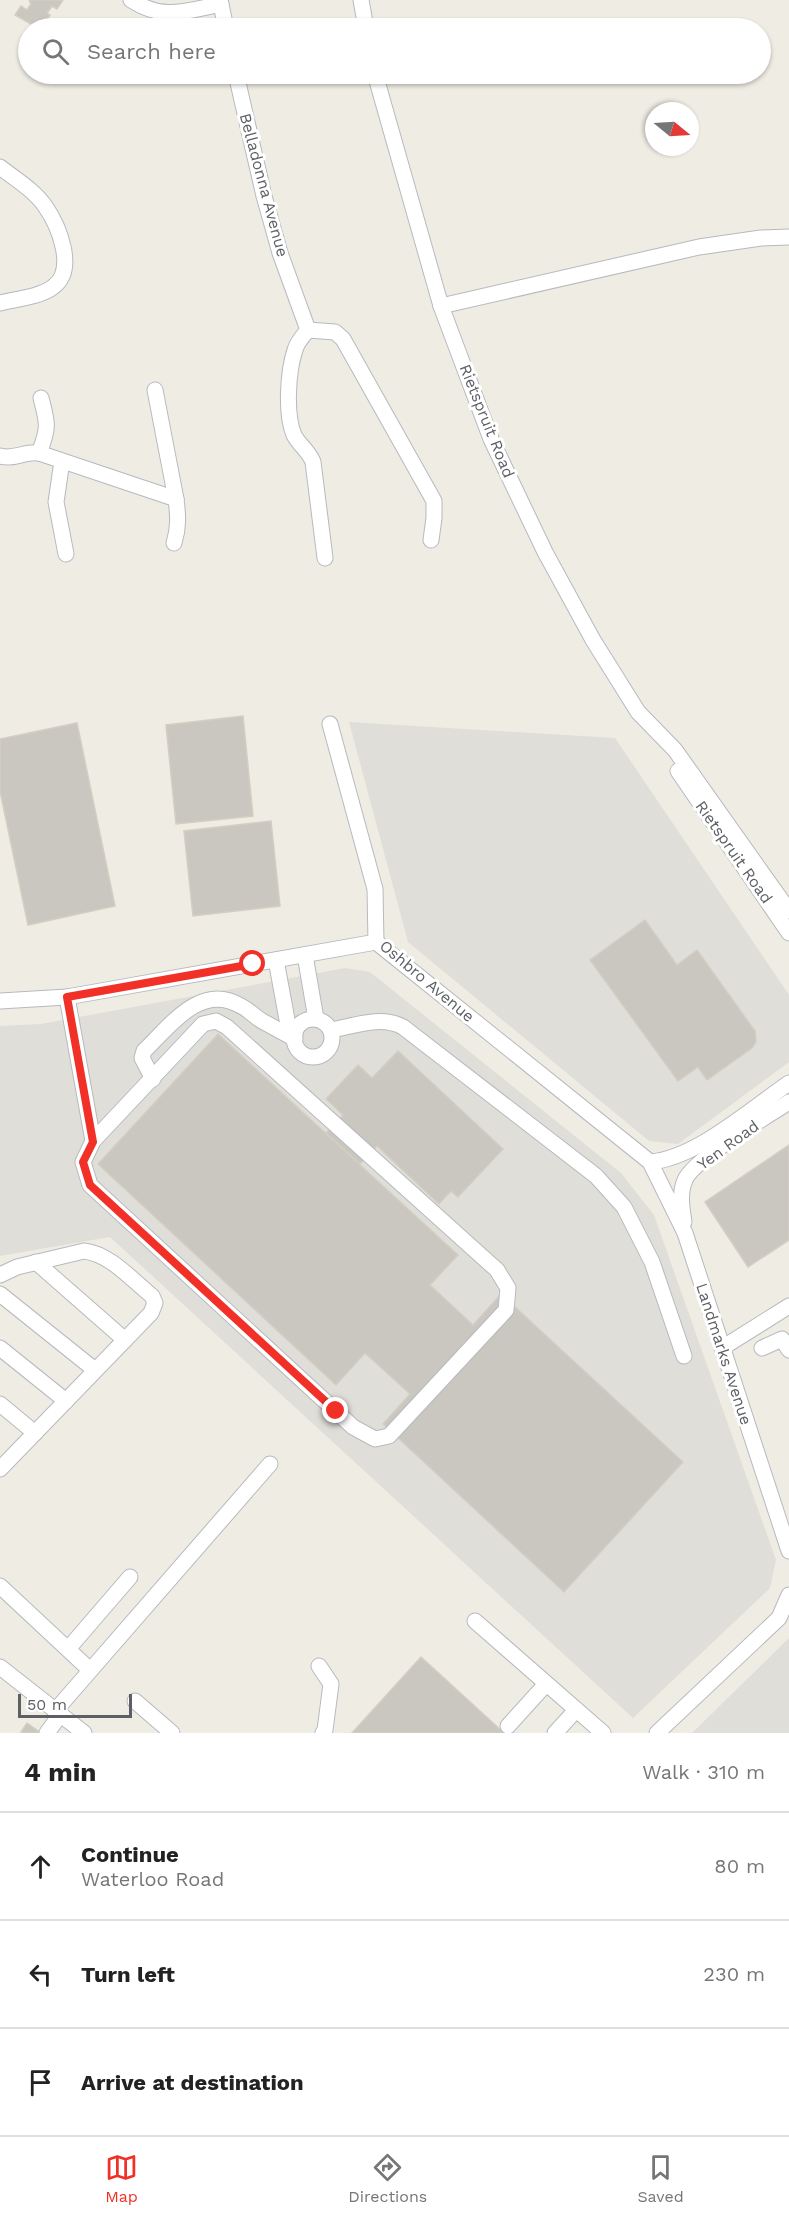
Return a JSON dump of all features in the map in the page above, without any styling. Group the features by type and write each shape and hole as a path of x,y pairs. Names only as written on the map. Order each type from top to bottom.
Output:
{"street":[{"path":"131,0 150,11 161,14 171,14 220,2 224,18"},
{"path":"361,0 364,18"},
{"name":"Belladonna Avenue","path":"238,84 267,208 280,253 308,330"},
{"name":"Rietspruit Road","path":"378,84 441,306 491,439 545,552 593,640 632,703 675,750 789,911"},
{"path":"0,167 32,192 45,206 59,234 65,266 63,276 53,288 0,303"},
{"path":"441,306 699,247 761,238 789,237"},
{"path":"325,558 313,462 295,438 290,406 289,377 295,348 308,330 335,332 343,339 434,501 430,540"},
{"path":"155,390 179,516 174,543"},
{"path":"39,453 47,423 41,398"},
{"path":"0,456 10,458 34,452 39,453 176,499"},
{"path":"62,461 56,502 66,554"},
{"name":"Oshbro Avenue","path":"330,724 375,889 376,942 650,1162"},
{"name":"Rietspruit Road","path":"663,738 679,772 789,933"},
{"path":"0,1001 67,997 376,942"},
{"path":"305,955 316,1019"},
{"path":"276,960 288,1025 295,1037 296,1045 309,1056 321,1055 332,1042 331,1030 322,1021 316,1019 300,1024 295,1037"},
{"path":"67,997 93,1142"},
{"path":"153,1079 142,1058 144,1051 191,1007 210,999 229,1000 295,1037"},
{"path":"216,1021 227,1027 497,1270 508,1288 506,1310 389,1436 375,1439 353,1427 90,1185 83,1162 93,1142 203,1024 216,1021"},
{"path":"331,1030 382,1021 403,1027 596,1176 624,1207 652,1262 684,1356"},
{"name":"Yen Road","path":"650,1162 674,1158 696,1148 789,1083"},
{"name":"Yen Road","path":"685,1233 681,1200 685,1178 709,1155 789,1102"},
{"name":"Landmarks Avenue","path":"650,1162 685,1233 722,1348 783,1516 789,1551"},
{"path":"0,1275 17,1267 84,1251 94,1252 104,1257 152,1296 155,1303 151,1313 2,1464"},
{"path":"36,1263 125,1340"},
{"path":"0,1294 95,1370"},
{"path":"722,1348 789,1306"},
{"path":"762,1348 786,1341"},
{"path":"0,1348 66,1401"},
{"path":"0,1404 35,1433"},
{"path":"47,1733 58,1713 90,1670 270,1464"},
{"path":"68,1649 130,1577"},
{"path":"0,1586 90,1670"},
{"path":"657,1733 779,1618 789,1595"},
{"path":"475,1621 603,1733"},
{"path":"320,1666 331,1684 325,1730 322,1733"},
{"path":"0,1667 84,1733"},
{"path":"508,1726 546,1684"},
{"path":"135,1701 172,1733"},
{"path":"555,1733 576,1710"}],"shaded area":[{"path":"349,722 615,738 789,995 789,1062 678,1144 649,1141 408,942"},
{"path":"345,968 370,972 621,1173 654,1215 776,1560 770,1588 633,1718 110,1237 0,1256 0,1026 41,1024"},
{"path":"789,1638 789,1733 692,1733"}],"building":[{"path":"29,0 63,0 57,9 52,6 47,13 50,15 48,18 20,18 15,15 21,6 27,10 31,4"},
{"path":"243,716 253,816 176,824 166,725"},
{"path":"77,723 115,906 28,925 0,791 0,739"},
{"path":"271,821 280,906 193,916 184,831"},
{"path":"645,920 677,965 697,950 755,1031 756,1042 752,1048 707,1080 698,1067 678,1081 590,960"},
{"path":"218,1034 458,1255 430,1285 473,1325 501,1294 683,1462 564,1592 383,1424 410,1394 365,1353 336,1385 98,1164"},
{"path":"398,1051 503,1149 458,1197 451,1191 439,1204 377,1146 360,1164 326,1133 343,1115 326,1099 358,1065 372,1078"},
{"path":"789,1145 789,1240 748,1267 705,1202"},
{"path":"421,1657 504,1733 352,1733"},
{"path":"27,1723 41,1733 21,1732"}],"route":[{"path":"253,964 67,997 93,1142 83,1162 90,1185 336,1411"}]}
